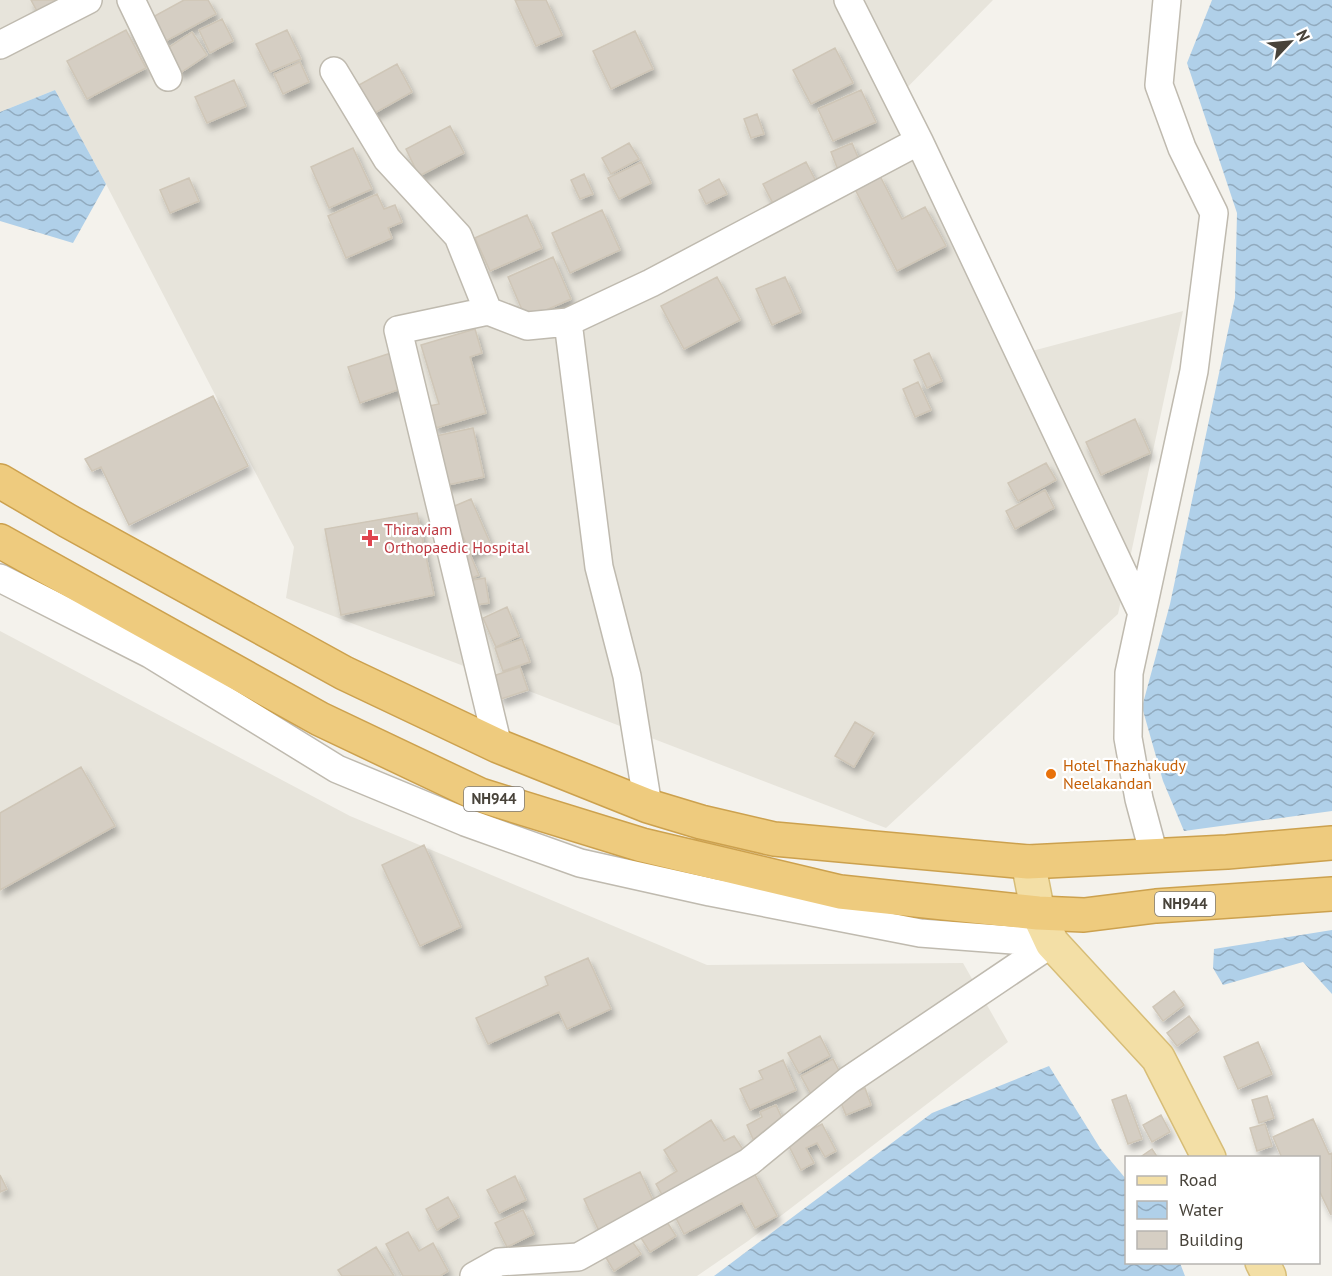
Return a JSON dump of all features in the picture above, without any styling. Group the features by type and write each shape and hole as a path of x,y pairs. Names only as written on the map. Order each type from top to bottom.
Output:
{"highway":[{"path":"0,481 344,673 498,746 648,807 701,822 774,839 1028,862 1332,843"},
{"name":"NH944","path":"0,541 320,719 480,795 642,846 840,892 1038,913 1084,915 1156,906 1332,894"}],"main road":[{"path":"1028,862 1038,913 1052,944 1158,1058 1208,1156"}],"street":[{"path":"0,45 88,0"},
{"path":"131,0 168,77"},
{"path":"848,0 919,141 1142,613"},
{"path":"1154,855 1138,800 1128,738 1129,673 1194,371 1214,213 1182,148 1159,85 1167,0"},
{"path":"334,71 383,154 458,236 488,310"},
{"path":"498,746 398,330 488,310 527,326 568,322 651,283 919,141"},
{"path":"568,322 599,567 627,676 648,807"},
{"path":"0,578 150,654 337,768 465,822 580,863 710,892 921,933 1052,944"},
{"path":"474,1276 499,1262 578,1257 749,1162 849,1080 1052,944"}],"shaded area":[{"path":"0,0 993,0 892,103 1009,357 1183,311 1118,614 886,828 286,598 294,547 55,90 0,112"},
{"path":"0,631 350,816 707,965 963,963 1008,1042 748,1241 697,1276 0,1276"}],"water":[{"path":"1212,0 1332,0 1332,811 1184,831 1163,781 1142,707 1170,604 1235,298 1237,213 1187,63"},
{"path":"55,90 106,184 73,243 0,221 0,112"},
{"path":"1332,930 1332,994 1303,962 1223,985 1213,968 1214,949"},
{"path":"1049,1066 1100,1148 1125,1178 1125,1264 1180,1264 1185,1276 714,1276 932,1113"}],"building":[{"path":"31,0 63,0 38,13"},
{"path":"184,0 208,0 216,14 164,42 151,18"},
{"path":"515,0 546,0 562,35 536,46"},
{"path":"222,19 233,41 210,53 199,30"},
{"path":"126,30 146,68 87,99 67,61"},
{"path":"287,30 301,59 270,72 256,44"},
{"path":"635,31 653,69 611,89 593,51"},
{"path":"192,32 207,55 180,73 165,50"},
{"path":"835,48 853,83 811,104 793,70"},
{"path":"300,62 309,82 283,94 274,74"},
{"path":"397,64 412,92 364,119 348,91"},
{"path":"234,80 246,106 207,123 195,97"},
{"path":"861,90 876,122 833,141 818,109"},
{"path":"757,114 764,134 751,138 744,119"},
{"path":"450,126 464,153 419,176 406,149"},
{"path":"629,143 639,159 611,174 602,158"},
{"path":"852,143 859,160 838,170 831,152"},
{"path":"353,148 372,189 329,208 311,167"},
{"path":"641,162 651,183 619,199 608,178"},
{"path":"806,162 822,193 779,215 763,184"},
{"path":"584,174 593,194 580,199 571,180"},
{"path":"880,176 902,219 925,207 946,246 897,271 855,189"},
{"path":"189,178 199,201 170,213 160,190"},
{"path":"719,179 727,194 706,204 699,190"},
{"path":"377,194 384,209 395,205 402,222 388,228 392,238 346,258 328,216"},
{"path":"602,210 620,250 570,273 552,233"},
{"path":"527,215 542,248 490,271 475,238"},
{"path":"553,257 571,299 526,319 508,277"},
{"path":"717,277 740,320 684,349 661,306"},
{"path":"785,277 801,312 772,325 756,289"},
{"path":"475,329 482,353 470,357 486,413 436,428 429,406 439,404 421,345"},
{"path":"391,353 403,388 360,403 348,367"},
{"path":"929,353 942,381 927,388 914,360"},
{"path":"918,382 931,410 915,417 903,389"},
{"path":"213,396 248,466 129,525 101,467 92,471 85,459"},
{"path":"1135,419 1150,453 1101,475 1086,442"},
{"path":"473,428 484,477 443,486 431,437"},
{"path":"1046,463 1056,480 1018,501 1008,483"},
{"path":"1045,490 1054,508 1015,529 1006,511"},
{"path":"471,499 491,545 471,554 450,508"},
{"path":"417,513 434,595 341,615 325,529"},
{"path":"459,529 479,575 458,584"},
{"path":"485,578 489,603 476,605 472,580"},
{"path":"507,607 519,636 496,647 483,618"},
{"path":"522,639 530,662 503,671 495,648"},
{"path":"520,667 528,690 501,699 493,676"},
{"path":"855,722 874,733 854,767 835,756"},
{"path":"81,767 115,826 0,890 0,813"},
{"path":"424,845 461,927 420,946 382,865"},
{"path":"588,958 611,1009 567,1029 559,1012 488,1044 476,1018 548,985 545,977"},
{"path":"1174,991 1184,1005 1163,1021 1153,1007"},
{"path":"1189,1016 1199,1030 1177,1046 1167,1033"},
{"path":"820,1036 830,1056 799,1073 788,1053"},
{"path":"1258,1042 1272,1074 1238,1089 1224,1057"},
{"path":"833,1059 843,1079 812,1096 801,1076"},
{"path":"783,1060 796,1090 750,1110 740,1089 763,1079 759,1071"},
{"path":"865,1088 871,1105 846,1115 839,1098"},
{"path":"1126,1095 1142,1139 1128,1144 1112,1100"},
{"path":"1267,1096 1274,1118 1259,1123 1252,1100"},
{"path":"776,1105 785,1125 753,1139 747,1125 762,1117 760,1112"},
{"path":"1161,1115 1170,1132 1152,1142 1143,1125"},
{"path":"1313,1119 1329,1154 1332,1153 1331,1215 1320,1192 1320,1156 1281,1156 1273,1137"},
{"path":"711,1120 724,1141 734,1136 744,1151 665,1200 656,1184 677,1171 664,1150"},
{"path":"822,1124 836,1151 825,1157 817,1143 806,1148 814,1163 801,1170 787,1142"},
{"path":"1265,1124 1272,1146 1257,1151 1250,1128"},
{"path":"1152,1149 1157,1156 1142,1156"},
{"path":"753,1171 777,1216 755,1228 742,1203 684,1234 673,1212"},
{"path":"640,1172 656,1207 600,1233 584,1199"},
{"path":"0,1175 7,1189 0,1192"},
{"path":"515,1176 526,1200 499,1213 487,1190"},
{"path":"448,1197 459,1217 437,1230 426,1209"},
{"path":"523,1210 534,1234 507,1247 495,1223"},
{"path":"667,1222 676,1236 650,1252 641,1238"},
{"path":"408,1232 419,1251 433,1243 448,1271 440,1276 403,1276 386,1244"},
{"path":"631,1240 641,1254 614,1271 605,1256"},
{"path":"376,1247 394,1276 342,1276 338,1270"}],"place":[{"name":"Thiraviam Orthopaedic Hospital","path":"370,538"},
{"name":"Hotel Thazhakudy Neelakandan","path":"1051,774"}]}
